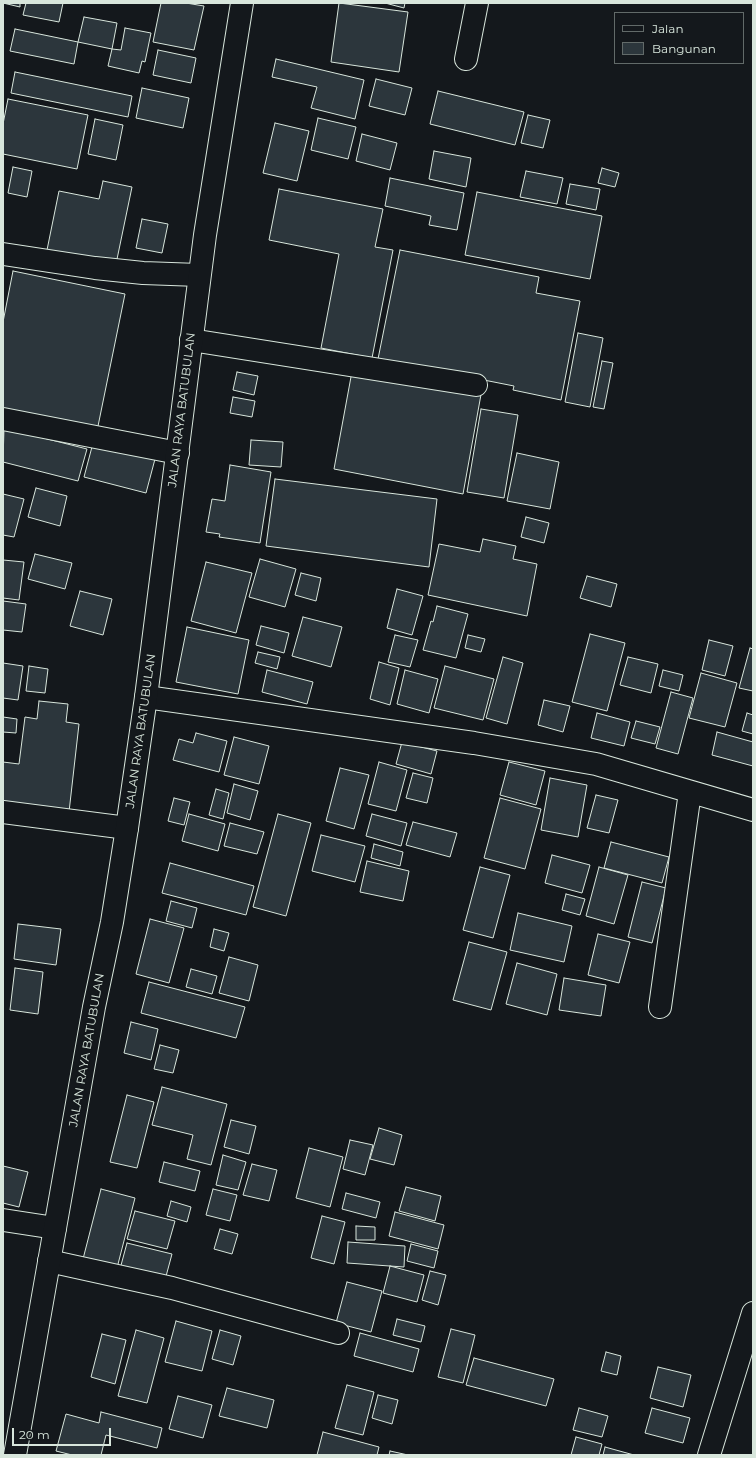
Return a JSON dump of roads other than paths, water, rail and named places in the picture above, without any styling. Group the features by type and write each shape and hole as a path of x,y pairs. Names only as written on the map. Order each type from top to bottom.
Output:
{"main road":[{"name":"JALAN RAYA BATUBULAN","path":"15,1455 94,1007 112,922 127,828 178,453 199,275 242,3"},
{"path":"466,59 477,3"},
{"path":"3,254 95,268 135,272 199,275"},
{"path":"191,340 476,385"},
{"path":"3,419 178,453"},
{"path":"146,697 481,744 596,764 753,810"},
{"path":"660,1007 690,792"},
{"path":"3,812 127,828"},
{"path":"3,1220 55,1228"},
{"path":"49,1261 172,1288 338,1333"},
{"path":"708,1455 753,1313"}]}
